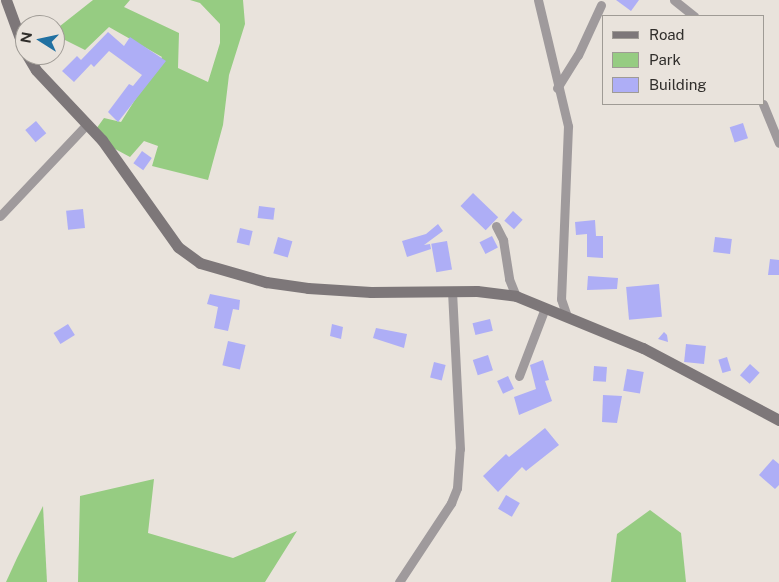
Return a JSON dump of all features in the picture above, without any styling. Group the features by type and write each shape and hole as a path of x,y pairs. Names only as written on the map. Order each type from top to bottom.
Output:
{"street":[{"path":"6,0 15,24"},
{"path":"538,0 568,126 561,299 567,316"},
{"path":"674,0 693,15"},
{"path":"558,88 569,72 600,5"},
{"path":"33,65 111,153 173,241 200,263 252,279 308,288 371,292 483,291 516,296 661,357 779,420"},
{"path":"762,105 779,143"},
{"path":"0,216 87,124"},
{"path":"496,226 503,240 509,279 516,296"},
{"path":"399,582 451,503 457,488 460,449 452,291"},
{"path":"518,376 545,308"}],"green space":[{"path":"93,0 130,0 124,7 179,33 178,68 208,82 220,43 220,24 200,3 190,0 243,0 245,24 229,75 223,125 208,180 152,166 158,146 144,141 130,157 91,136 104,118 121,122 162,57 109,27 85,50 65,40 65,22"},
{"path":"154,479 148,533 233,558 297,531 265,582 78,582 80,496"},
{"path":"43,506 47,582 6,582 17,558"},
{"path":"650,510 681,533 686,582 611,582 617,534"}],"building":[{"path":"616,0 639,0 631,11"},
{"path":"108,32 124,46 130,37 166,61 118,122 108,112 129,84 133,86 142,75 109,51 94,67 91,64 74,82 62,71 77,56 81,60"},
{"path":"36,121 46,133 36,142 25,130"},
{"path":"743,123 748,138 735,143 730,127"},
{"path":"142,151 152,158 143,170 133,163"},
{"path":"473,193 498,217 486,230 460,206"},
{"path":"259,206 275,208 273,220 258,218"},
{"path":"83,209 85,228 68,230 66,211"},
{"path":"513,211 523,220 514,229 504,221"},
{"path":"595,220 596,236 603,236 603,258 587,257 587,234 576,235 575,222"},
{"path":"438,224 443,231 424,245 430,244 431,249 407,257 402,241 426,234"},
{"path":"240,228 253,231 249,246 237,243"},
{"path":"492,236 498,248 485,254 480,242"},
{"path":"278,237 292,241 288,257 273,253"},
{"path":"715,237 732,239 730,254 713,252"},
{"path":"447,241 452,270 436,272 431,244"},
{"path":"770,259 779,260 779,275 768,275"},
{"path":"588,276 618,278 617,289 587,290"},
{"path":"659,284 662,317 629,320 626,287"},
{"path":"210,294 240,300 239,310 233,309 228,331 214,328 218,307 207,304"},
{"path":"490,319 493,331 475,335 473,323"},
{"path":"68,324 75,335 60,344 54,333"},
{"path":"332,324 343,327 341,339 330,336"},
{"path":"376,328 407,334 404,348 373,338"},
{"path":"664,332 667,335 668,342 658,339"},
{"path":"228,341 246,345 240,369 222,365"},
{"path":"686,344 706,346 704,364 684,362"},
{"path":"488,355 493,370 478,375 473,360"},
{"path":"727,357 731,370 722,373 718,360"},
{"path":"543,360 549,380 545,381 552,401 519,415 514,397 536,389 530,365"},
{"path":"434,362 446,365 442,380 430,378"},
{"path":"750,364 760,373 750,384 740,375"},
{"path":"594,366 607,367 606,382 593,381"},
{"path":"627,369 644,372 640,394 623,391"},
{"path":"508,376 514,389 503,394 497,381"},
{"path":"603,395 622,396 617,423 602,422"},
{"path":"545,428 559,445 526,471 522,467 498,492 483,476 506,454 509,457"},
{"path":"773,459 779,464 779,485 775,489 759,475"},
{"path":"506,495 520,503 512,517 498,509"}]}
